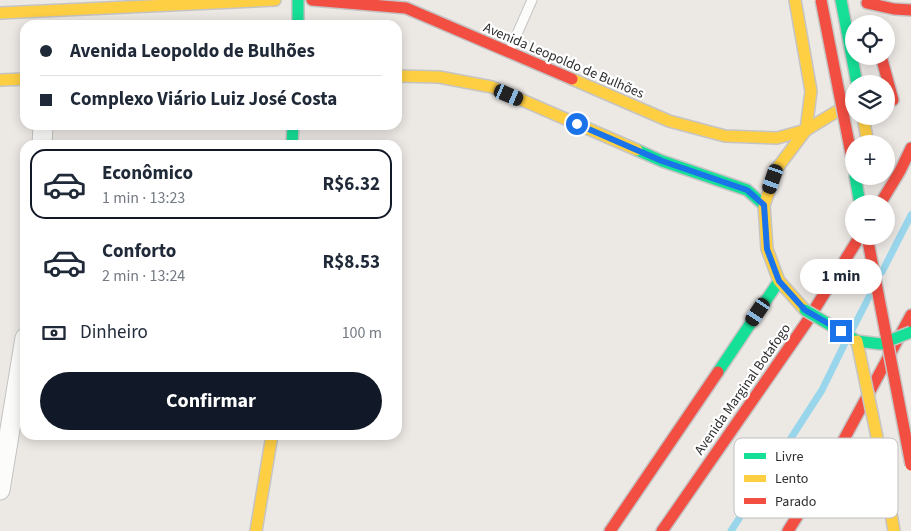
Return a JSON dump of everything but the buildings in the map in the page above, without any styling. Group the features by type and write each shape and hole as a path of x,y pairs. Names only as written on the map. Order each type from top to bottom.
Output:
{"main road":[{"path":"0,13 275,0"},
{"path":"298,0 298,20"},
{"name":"Avenida Leopoldo de Bulhões","path":"312,0 406,8 669,120 725,136 777,138 806,130"},
{"path":"795,0 811,91 806,130"},
{"path":"821,0 847,135"},
{"path":"841,0 855,75"},
{"path":"870,15 867,2 894,9 911,10"},
{"path":"402,76 439,77 492,87 662,161 747,190 764,205"},
{"path":"0,80 20,80"},
{"path":"895,101 905,86"},
{"path":"845,106 806,130 778,167 764,205 767,249 779,281 805,310 857,341 881,344 911,332"},
{"path":"885,195 911,148"},
{"path":"876,185 878,195"},
{"name":"Avenida Marginal Botafogo","path":"662,531 806,323 854,245"},
{"path":"869,245 911,465"},
{"path":"610,531 779,281"},
{"path":"906,313 907,349"},
{"path":"843,438 906,313"},
{"path":"857,341 877,438"},
{"path":"256,531 271,440"},
{"path":"788,531 796,518"},
{"path":"892,518 894,531"}],"street":[{"path":"0,490 20,368"}],"lane":[{"path":"509,53 532,0"}],"waterway":[{"path":"882,272 911,215"},
{"path":"851,332 869,297"},
{"path":"791,438 822,390 846,341"},
{"path":"731,531 739,518"}],"traffic: fast":[{"path":"298,0 298,20"},
{"path":"841,0 855,75"},
{"path":"292,140 293,130"},
{"path":"637,150 662,161 747,190 764,205"},
{"path":"857,185 858,195"},
{"path":"718,372 779,281"},
{"path":"805,310 857,341 881,344 911,332"}],"traffic: slow":[{"path":"0,13 275,0"},
{"path":"572,79 669,121 725,136 777,138 806,130 811,91 795,0"},
{"path":"402,76 439,77 492,87 637,150"},
{"path":"0,80 20,79"},
{"path":"805,310 779,281 767,249 764,205 778,167 806,130 845,106"},
{"path":"865,125 866,135"},
{"path":"857,341 877,438"},
{"path":"256,531 271,440"},
{"path":"892,518 894,531"}],"traffic: jam":[{"path":"312,0 406,8 572,79"},
{"path":"821,0 847,135"},
{"path":"867,3 894,9 911,10"},
{"path":"883,65 886,75"},
{"path":"885,195 911,148"},
{"path":"662,531 806,323 854,245"},
{"path":"869,245 911,465"},
{"path":"845,438 911,315"},
{"path":"610,531 718,372"},
{"path":"788,531 796,518"}],"route":[{"path":"577,124 662,161 747,190 764,205 767,249 779,281 805,310 841,331"}]}
